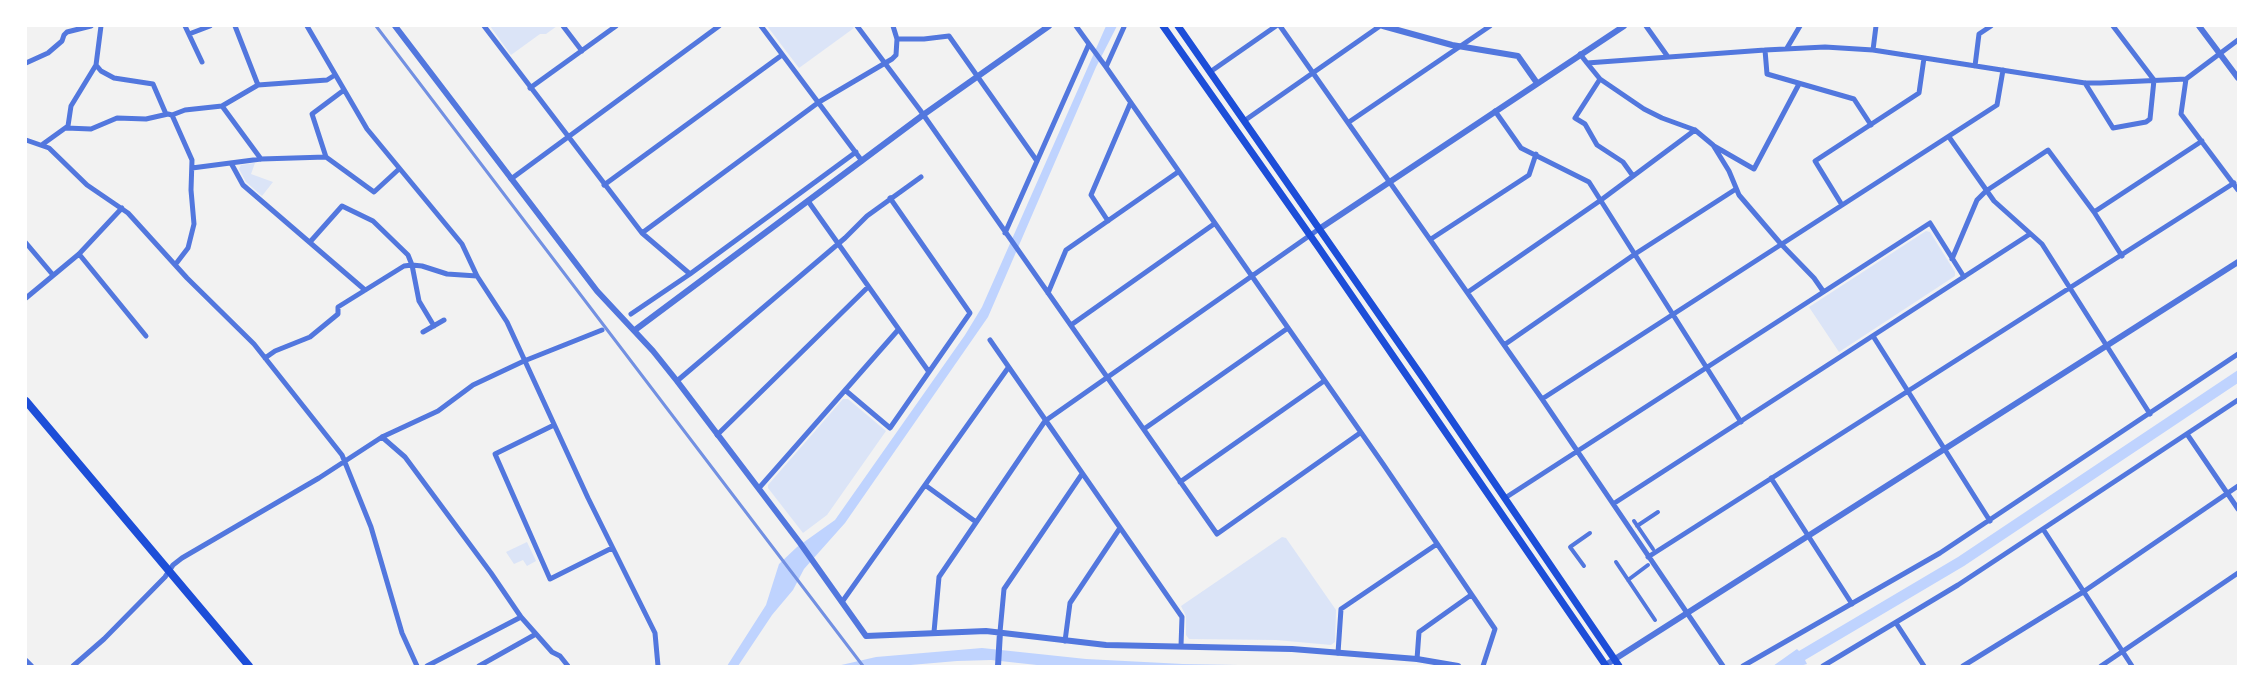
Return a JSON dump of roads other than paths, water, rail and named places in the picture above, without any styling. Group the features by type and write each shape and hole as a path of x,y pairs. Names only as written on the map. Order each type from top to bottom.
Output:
{"highway":[{"path":"26,401 249,666"}],"main road":[{"path":"1163,26 1310,235 1605,666"},
{"path":"1178,26 1619,666"}],"street":[{"path":"26,63 48,52 62,41 67,32 91,26"},
{"path":"66,128 71,106 96,65 101,26"},
{"path":"185,26 202,62"},
{"path":"189,34 210,26"},
{"path":"236,26 258,85"},
{"path":"307,26 367,129 462,244 477,276 507,322 612,548 655,633 658,666"},
{"path":"395,26 597,291 677,381 800,543 866,636 934,632 1000,632 1106,645 1292,649 1416,659 1458,666"},
{"path":"484,26 642,233 690,274"},
{"path":"564,26 582,51"},
{"path":"530,88 616,26"},
{"path":"511,179 719,26"},
{"path":"761,26 862,160"},
{"path":"857,26 923,115 1217,534 1360,433"},
{"path":"642,233 819,102 897,55 897,39 893,26"},
{"path":"634,330 923,115 1049,26"},
{"path":"1076,26 1251,275 1494,629 1483,666"},
{"path":"1209,72 1278,26 1314,73 1468,292 1723,666"},
{"path":"1244,121 1382,26 1460,46 1518,56 1537,83"},
{"path":"1349,122 1490,26"},
{"path":"934,632 939,577 1045,421 1318,229 1624,26"},
{"path":"1646,26 1668,57"},
{"path":"1787,48 1800,26"},
{"path":"1873,50 1876,26"},
{"path":"1975,66 1979,34 1991,26"},
{"path":"2085,83 2113,128 2146,122 2150,119 2154,80 2113,26"},
{"path":"2199,26 2238,78"},
{"path":"1106,67 1124,27"},
{"path":"897,39 949,36 1037,160"},
{"path":"1587,63 1825,47 1873,50 2085,83 2186,79 2238,40"},
{"path":"1005,233 1089,44"},
{"path":"1765,50 1767,74 1854,99 1871,125"},
{"path":"604,185 782,54"},
{"path":"1580,54 1599,79 1644,109 1695,130 1713,145 1754,169 1799,84"},
{"path":"1842,205 1815,161 1919,93 1924,58"},
{"path":"96,65 101,71 114,78 153,84 190,156 194,229 188,248 175,265"},
{"path":"1542,399 1997,105 2003,70"},
{"path":"43,144 66,128 91,129 117,117 138,120 185,110 222,106 258,85 327,80 335,75"},
{"path":"1599,79 1575,118 1585,124 1597,145 1623,162 1633,176"},
{"path":"2186,79 2181,114 2238,190"},
{"path":"344,90 312,114 326,157 374,192 399,169"},
{"path":"1108,220 1091,195 1131,104"},
{"path":"222,106 261,159"},
{"path":"1495,111 1521,148 1588,182 1741,422"},
{"path":"1468,292 1695,130"},
{"path":"1949,137 1994,201 2042,244 2150,414"},
{"path":"26,140 43,144 87,185 122,208 254,344 344,460 380,554 402,633 417,666"},
{"path":"2094,212 2202,141"},
{"path":"1713,145 1729,171 1736,189 1780,244 1814,278 1823,291"},
{"path":"1952,259 1977,200 1986,191 2048,150 2094,212 2122,256"},
{"path":"631,314 690,274 856,152"},
{"path":"1431,239 1529,175 1536,154"},
{"path":"192,168 261,159 326,157"},
{"path":"231,163 243,185 365,290"},
{"path":"1048,293 1066,250 1178,172"},
{"path":"677,381 839,243 867,216 921,177"},
{"path":"1648,557 2234,183"},
{"path":"1504,345 1635,254 1736,189"},
{"path":"845,390 890,428 970,313 890,198"},
{"path":"808,201 929,372"},
{"path":"310,242 342,206 373,221 408,255 419,301 434,326"},
{"path":"26,298 79,254 122,208"},
{"path":"1505,498 1930,223 1964,277"},
{"path":"1071,325 1214,224"},
{"path":"1613,504 2030,234"},
{"path":"26,243 53,275"},
{"path":"79,254 146,336"},
{"path":"1605,666 2238,262"},
{"path":"265,358 275,351 310,337 338,314 338,307 404,266 422,266 447,274 477,276"},
{"path":"717,435 868,286"},
{"path":"423,332 444,320"},
{"path":"1144,429 1287,328"},
{"path":"73,666 104,639 182,558 319,478 382,437 438,411 473,386 524,361 602,330"},
{"path":"759,488 898,330"},
{"path":"1873,336 1990,521"},
{"path":"990,340 1182,617 1181,646"},
{"path":"1743,666 1940,553 2238,354"},
{"path":"842,602 1008,368"},
{"path":"1180,482 1324,381"},
{"path":"1823,666 1958,585 2238,400"},
{"path":"554,425 495,454 550,579 612,548"},
{"path":"2187,434 2238,509"},
{"path":"382,437 405,457 485,564 521,617 552,652 560,656 568,666"},
{"path":"998,666 1005,589 1082,474"},
{"path":"1771,478 1852,604"},
{"path":"925,485 976,522"},
{"path":"1964,666 2083,592 2238,486"},
{"path":"1637,526 1658,512"},
{"path":"1634,521 1653,549"},
{"path":"1065,641 1070,603 1120,528"},
{"path":"2043,529 2132,666"},
{"path":"1584,566 1569,547 1590,533"},
{"path":"1338,653 1341,609 1437,544"},
{"path":"1616,562 1655,620"},
{"path":"1628,580 1648,566"},
{"path":"2100,666 2123,653 2238,573"},
{"path":"1416,659 1419,632 1471,595"},
{"path":"427,666 521,617"},
{"path":"1896,622 1924,666"},
{"path":"478,666 536,634"},
{"path":"26,661 31,666"}],"water":[{"path":"1106,26 1117,26 1096,67 988,317 845,523 804,569 793,590 772,615 738,666 727,666 766,605 779,564 797,547 835,520 965,335 982,307"},
{"path":"2238,370 2238,383 1964,566 1805,660 1807,664 1773,666 1797,649 1799,651 1958,557"},
{"path":"982,648 1086,659 1293,666 1046,666 991,660 899,666 837,666 876,657"}],"railway":[{"path":"376,26 863,666"}]}
